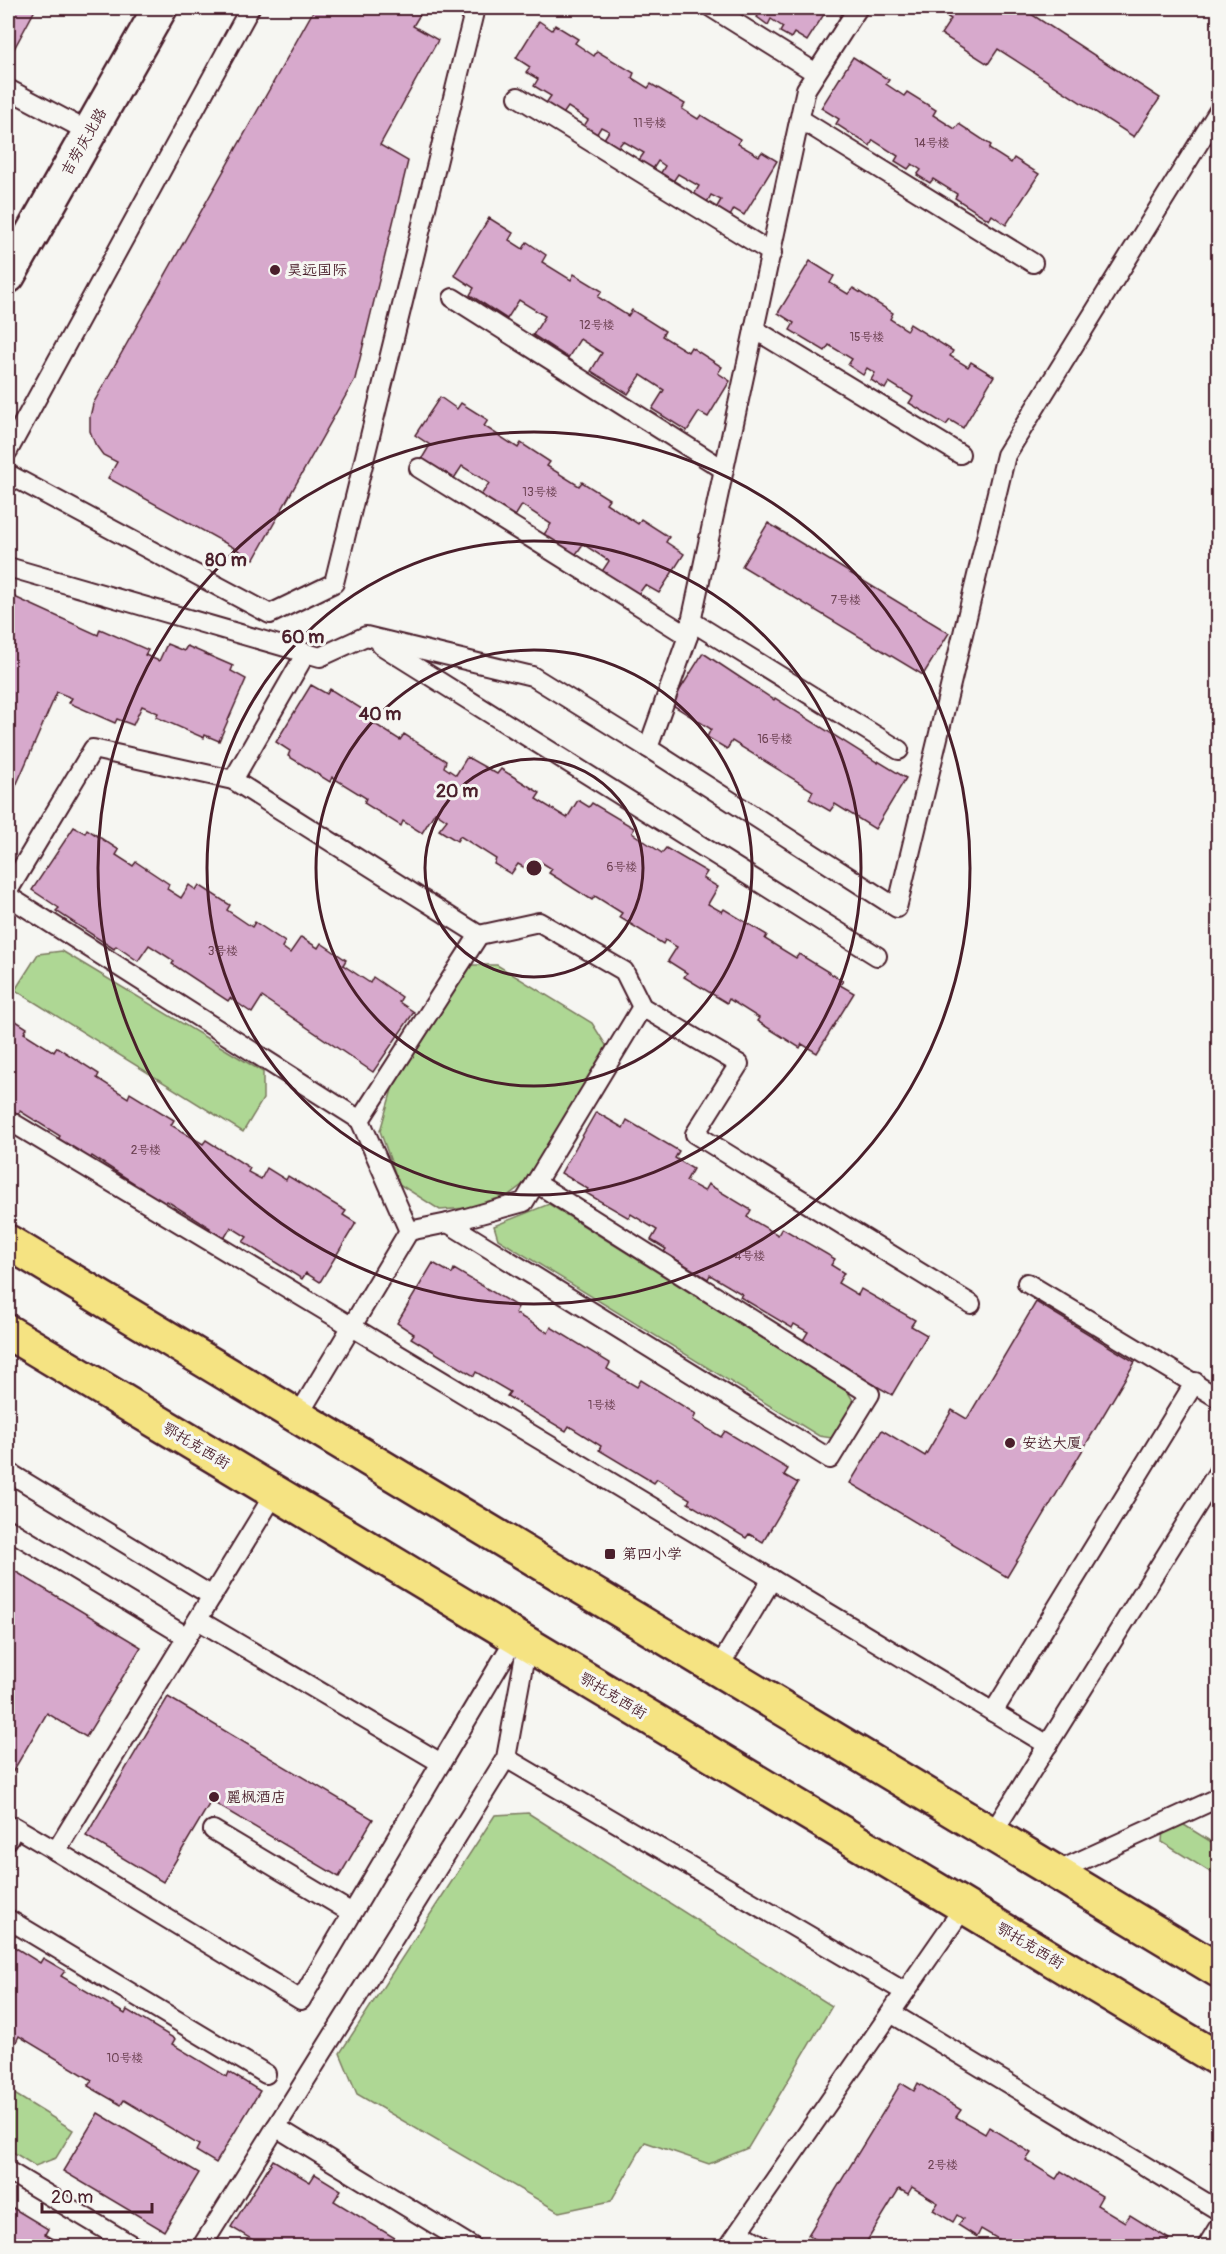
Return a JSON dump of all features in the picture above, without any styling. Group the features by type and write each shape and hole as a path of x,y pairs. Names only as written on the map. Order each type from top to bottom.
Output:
{"main road":[{"name":"吉劳庆北路","path":"8,276 160,8"},
{"path":"8,1242 1218,1970"},
{"name":"鄂托克西街","path":"8,1332 1218,2060"}],"lane":[{"path":"8,451 250,8"},
{"path":"8,474 270,614 334,583 475,8"},
{"path":"712,8 816,73"},
{"path":"648,748 689,628 806,88 858,8"},
{"path":"8,89 89,132"},
{"path":"518,97 772,253"},
{"path":"8,567 320,657 366,636 532,676 897,908 1006,456 1218,112"},
{"path":"800,119 1033,263"},
{"path":"453,298 723,469"},
{"path":"754,329 960,454"},
{"path":"419,468 899,750"},
{"path":"366,636 877,956"},
{"path":"233,780 306,653"},
{"path":"8,891 93,749 233,780 479,935 539,922 624,970 642,1007 739,1064 695,1134 971,1304"},
{"path":"8,896 360,1120 409,1231"},
{"path":"360,1120 479,935"},
{"path":"298,1416 409,1231 524,1203 642,1007"},
{"path":"8,1120 1048,1745"},
{"path":"448,1223 830,1459 870,1394 536,1183"},
{"path":"1027,1283 1195,1382 1218,1398"},
{"path":"993,1712 1195,1382"},
{"path":"992,1834 1218,1472"},
{"path":"8,1473 212,1596"},
{"path":"56,1851 275,1493"},
{"path":"8,1529 187,1637"},
{"path":"718,1669 772,1579"},
{"path":"198,1620 441,1763"},
{"path":"202,2247 506,1758 521,1641"},
{"path":"8,1840 15,1827 301,2000 441,1763 521,1641"},
{"path":"506,1758 905,1992"},
{"path":"1056,1872 1218,1797"},
{"path":"213,1830 352,1913"},
{"path":"763,2247 734,2239 964,1907"},
{"path":"8,1919 266,2074"},
{"path":"891,2013 1218,2210"},
{"path":"276,2127 471,2247"},
{"path":"8,2171 133,2247"},
{"path":"1208,2247 1218,2228"}],"green space":[{"path":"62,951 263,1072 263,1099 243,1132 15,990 38,954"},
{"path":"469,965 497,965 592,1023 609,1050 534,1176 494,1206 440,1210 399,1184 380,1131 393,1086"},
{"path":"549,1204 848,1392 854,1402 832,1438 819,1436 498,1239 494,1226"},
{"path":"528,1813 832,2006 748,2148 709,2164 645,2142 611,2201 559,2212 357,2094 340,2053 495,1815"},
{"path":"1176,1820 1218,1846 1218,1877 1162,1842 1163,1828"},
{"path":"8,2090 73,2130 56,2158 35,2166 8,2149"}],"building":[{"path":"8,8 36,8 8,60"},
{"name":"昊远国际","path":"315,8 424,8 413,26 438,40 380,145 408,161 355,379 254,559 108,478 117,462 103,455 95,444 90,431 90,417 93,404"},
{"path":"763,8 828,8 807,41 794,33 791,38 780,32 783,27 771,19 768,25 757,17"},
{"path":"933,8 1022,8 1160,98 1134,137 998,49 988,64 941,34 951,19"},
{"path":"539,21 552,30 555,25 578,39 575,43 594,56 597,51 634,73 632,78 648,88 651,84 685,104 682,109 698,119 701,115 740,139 738,144 759,156 762,152 777,161 744,215 734,209 729,218 715,210 721,200 711,195 706,204 693,196 699,186 678,174 672,183 659,176 665,166 658,161 651,172 637,163 644,153 623,141 616,150 602,142 609,131 601,127 595,137 582,129 588,120 568,107 561,117 544,106 551,96 534,86 538,79 526,72 530,67 516,58"},
{"path":"853,57 889,80 886,84 904,96 907,92 936,110 933,115 955,129 959,124 991,145 989,149 1011,163 1014,158 1039,174 1006,225 992,215 989,220 955,198 957,194 933,179 930,183 917,175 921,170 912,164 908,169 895,161 898,156 873,140 870,146 836,124 839,119 821,108"},
{"path":"489,218 513,233 509,240 523,249 527,242 546,255 542,262 571,280 574,274 602,291 598,297 628,316 632,310 665,331 662,336 688,352 691,347 722,367 718,373 730,381 708,417 699,412 687,431 652,409 664,390 641,375 628,394 591,371 602,353 580,339 568,358 533,335 545,316 519,300 507,319 470,295 474,288 454,275"},
{"path":"810,261 834,276 830,283 848,294 853,288 893,313 890,319 907,330 910,324 953,351 950,356 968,367 971,362 994,376 963,428 950,420 946,425 909,403 913,397 889,382 885,389 871,380 875,373 867,368 863,375 848,365 852,359 829,345 825,351 790,330 794,323 778,313"},
{"path":"440,397 457,409 461,403 488,420 484,426 518,448 521,443 550,462 547,466 579,486 582,482 609,499 606,503 638,524 641,519 669,537 666,542 684,554 659,593 645,585 637,596 601,573 609,561 583,544 574,557 543,536 551,524 522,505 514,518 480,497 489,483 462,466 453,480 421,460 430,445 415,435"},
{"path":"768,523 949,633 923,675 742,566"},
{"path":"8,594 98,635 100,629 148,650 145,655 159,661 167,644 184,651 187,646 233,666 231,671 246,679 219,741 205,735 204,738 156,717 158,713 142,706 133,725 117,719 115,723 69,703 72,698 57,692 8,804"},
{"path":"703,653 774,700 775,698 906,778 875,829 835,804 830,811 809,799 813,791 732,741 727,749 707,737 711,729 671,704"},
{"path":"311,685 327,694 330,689 373,716 370,721 400,740 404,734 446,761 444,767 456,775 467,757 497,774 501,769 540,793 536,799 567,818 578,800 589,807 592,803 634,828 632,833 662,853 666,848 707,872 703,878 718,887 708,904 722,912 724,909 767,935 765,939 796,958 799,954 843,981 840,985 854,993 817,1053 802,1044 800,1048 757,1021 759,1018 729,999 727,1003 684,977 687,973 668,961 677,947 665,940 663,944 619,917 622,913 595,896 592,900 549,873 552,869 541,862 534,873 518,864 511,874 494,864 496,859 460,836 457,841 439,830 447,820 435,812 422,833 403,821 401,826 364,803 366,798 332,777 330,782 288,756 290,751 276,742"},
{"path":"74,827 85,833 87,829 119,850 116,855 133,866 136,862 169,884 167,889 181,898 189,885 196,890 199,885 230,905 227,910 252,927 255,922 285,942 282,947 290,953 301,937 318,948 321,943 346,960 343,965 370,983 373,977 402,997 399,1002 414,1012 373,1072 262,997 252,1013 230,998 228,1001 172,964 174,961 149,945 138,961 116,946 114,949 56,911 59,908 32,890"},
{"path":"8,1016 27,1028 24,1033 54,1052 57,1047 99,1074 97,1078 128,1098 130,1093 174,1120 171,1125 203,1144 206,1140 250,1168 248,1172 261,1179 267,1168 286,1180 288,1176 346,1211 343,1215 356,1223 320,1282 306,1273 302,1279 243,1242 247,1237 231,1227 222,1242 207,1233 210,1228 167,1201 163,1206 132,1187 134,1183 92,1156 89,1161 57,1141 60,1136 20,1111 16,1117 8,1111"},
{"path":"596,1112 623,1128 627,1120 679,1151 675,1158 693,1169 686,1181 704,1191 708,1184 751,1210 747,1217 778,1235 782,1228 835,1259 831,1265 844,1273 838,1283 858,1295 861,1289 915,1320 911,1326 927,1335 892,1395 873,1384 871,1387 819,1357 822,1353 802,1342 808,1332 794,1324 792,1328 740,1297 742,1294 710,1275 708,1279 664,1252 666,1249 651,1240 657,1230 631,1214 629,1218 586,1193 588,1189 561,1173"},
{"path":"433,1263 452,1274 454,1269 518,1307 515,1313 548,1333 551,1327 610,1363 607,1369 637,1387 641,1380 696,1414 693,1420 721,1437 725,1431 788,1469 784,1475 798,1483 763,1542 749,1534 746,1538 688,1503 690,1499 657,1479 654,1483 599,1450 601,1446 569,1426 566,1431 507,1396 510,1392 476,1372 474,1376 411,1338 414,1334 397,1323"},
{"name":"安达大厦","path":"1036,1302 1135,1362 1007,1577 850,1483 882,1430 925,1456 952,1410 967,1419"},
{"path":"8,1567 141,1647 86,1737 47,1713 8,1780"},
{"path":"168,1697 373,1819 339,1877 211,1801 163,1882 86,1836"},
{"path":"8,1943 40,1963 43,1958 65,1971 61,1976 125,2014 127,2010 175,2039 172,2044 227,2077 229,2072 260,2091 216,2163 196,2151 199,2145 124,2100 121,2105 88,2086 92,2080 19,2036 16,2042 8,2037"},
{"path":"901,2083 914,2091 918,2083 961,2110 956,2117 985,2134 989,2127 1031,2153 1026,2160 1056,2179 1061,2171 1102,2196 1097,2205 1125,2222 1130,2215 1169,2239 1164,2246 1010,2246 981,2229 977,2237 958,2225 963,2219 957,2215 953,2222 933,2210 938,2203 912,2187 908,2194 899,2189 864,2246 809,2246 814,2239 808,2235"},
{"path":"98,2113 199,2173 164,2231 63,2171"},
{"path":"273,2160 310,2182 315,2174 341,2190 334,2201 408,2246 263,2246 231,2227"},
{"path":"13,2208 48,2229 45,2234 65,2246 8,2246 8,2211 10,2213"}],"place":[{"name":"昊远国际","path":"275,270"},
{"name":"安达大厦","path":"1010,1443"},
{"name":"第四小学","path":"610,1554"},
{"name":"麗枫酒店","path":"214,1797"}]}
